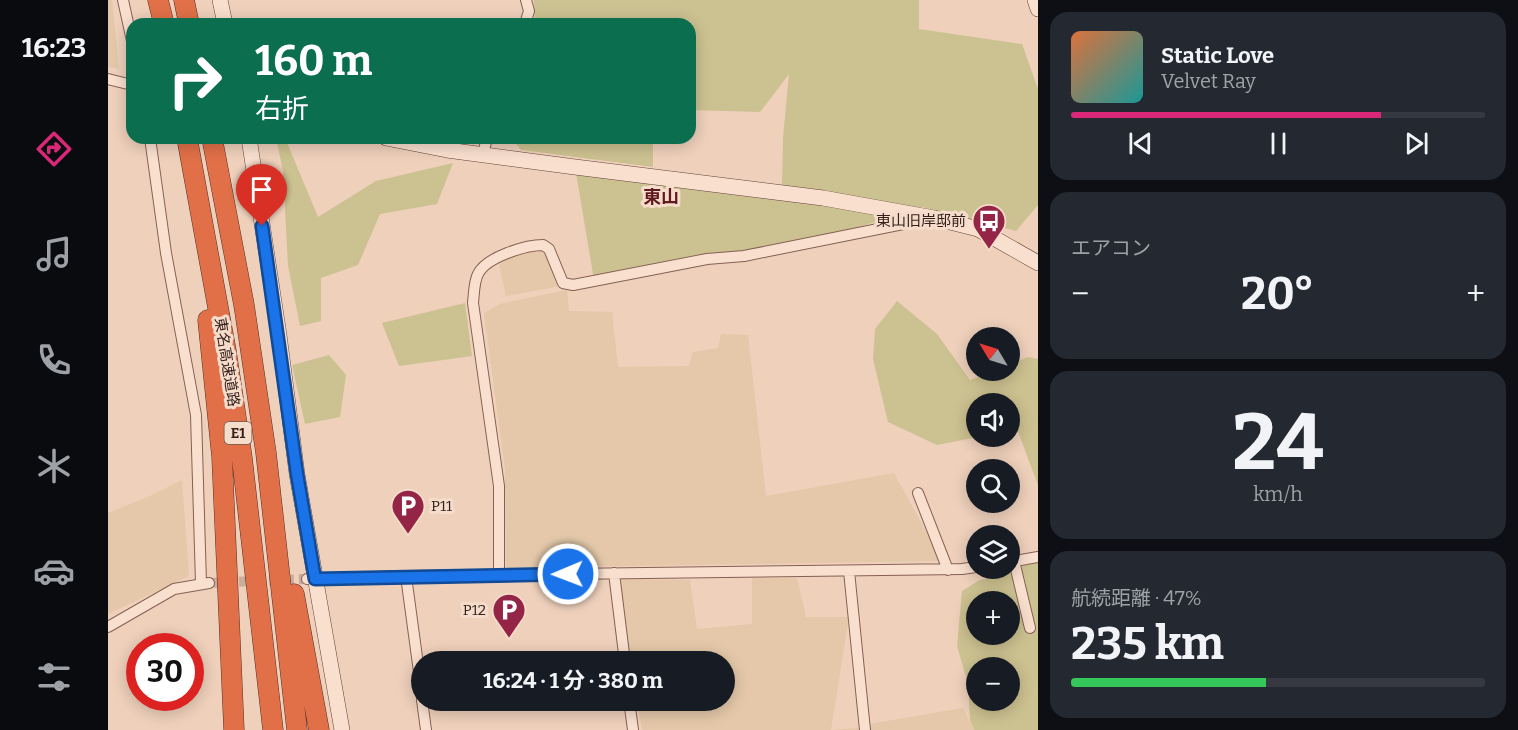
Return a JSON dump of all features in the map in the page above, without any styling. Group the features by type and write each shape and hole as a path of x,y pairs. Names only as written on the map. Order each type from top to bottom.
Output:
{"highway":[{"path":"158,0 162,18"},
{"path":"183,0 188,18"},
{"name":"東名高速道路","path":"188,144 242,458 273,730"},
{"name":"東名高速道路","path":"213,144 244,305 266,453 297,730"},
{"path":"194,172 222,457 234,730"},
{"path":"266,453 320,730"}],"street":[{"path":"123,0 127,18"},
{"path":"220,0 224,18"},
{"path":"526,0 529,11 527,18"},
{"path":"1035,0 1038,9"},
{"path":"108,79 126,84"},
{"path":"108,627 174,589 205,583 196,415 166,253 151,144"},
{"path":"250,144 279,335 311,579 342,730"},
{"path":"416,144 447,150 823,198 934,218 978,229 1038,263"},
{"path":"483,154 486,144"},
{"path":"499,575 499,486 473,303 478,273 485,266 512,251 543,245 549,249 563,283 573,285 699,261 744,256 934,218"},
{"path":"918,493 948,570"},
{"path":"1020,560 1038,557"},
{"path":"311,579 966,568"},
{"path":"849,571 865,730"},
{"path":"614,573 624,651"},
{"path":"406,576 416,651"},
{"path":"1017,579 1030,628"},
{"path":"423,711 426,730"},
{"path":"630,711 633,730"}],"shaded area":[{"path":"108,0 112,0 119,69 108,67"},
{"path":"534,0 919,0 919,29 1022,44 1038,89 1038,205 1016,231 922,207 812,242 594,280 575,167 707,183 782,185 783,138 789,74 760,112 696,110 696,18 535,18"},
{"path":"277,144 288,144 318,217 376,181 453,163 437,204 380,214 358,265 321,278 321,321 300,326 288,266 283,171"},
{"path":"516,144 653,144 653,167 521,150"},
{"path":"543,249 560,286 506,296 499,264 511,255"},
{"path":"567,290 569,311 612,312 618,367 689,366 693,352 718,348 721,334 748,335 766,496 894,473 942,561 506,568 505,469 484,313 500,304"},
{"path":"897,301 937,334 966,374 966,381 1020,381 1020,360 1028,357 1038,359 1038,485 1020,437 1020,393 966,393 966,439 937,445 888,422 873,359 875,329"},
{"path":"465,303 472,356 399,366 382,323"},
{"path":"329,355 346,375 340,417 305,424 292,365"},
{"path":"182,480 189,576 108,614 108,513"},
{"path":"1038,561 1038,730 974,730 970,711 1020,711 1020,657 966,657 966,677 957,646 962,591 984,579 1020,579 1020,567"},
{"path":"752,578 797,578 806,617 849,617 831,730 642,730 639,711 735,711 735,651 629,651 618,579 690,580 697,629 752,624"},
{"path":"963,708 974,730 831,730 859,728 875,723"}],"tunnel":[{"path":"209,583 307,579"}],"place":[{"name":"東山旧岸邸前","path":"989,250"},
{"name":"P11","path":"408,535"},
{"name":"P12","path":"509,639"}],"district":[{"name":"東山","path":"661,197"}],"route":[{"path":"262,226 297,474 315,579 568,574"}]}
